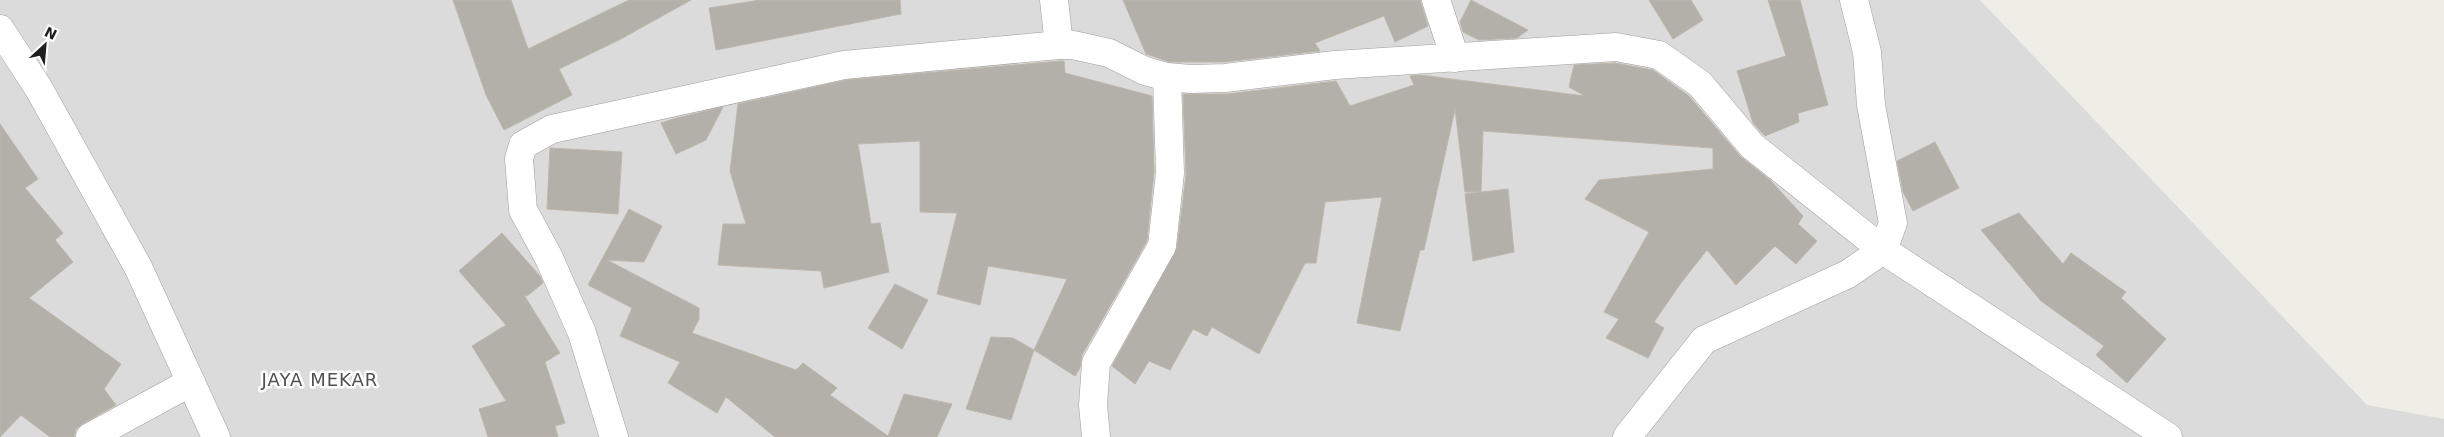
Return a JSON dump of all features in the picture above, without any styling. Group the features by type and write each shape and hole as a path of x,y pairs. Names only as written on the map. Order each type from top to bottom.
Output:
{"street":[{"path":"1054,0 1059,45"},
{"path":"1436,0 1454,58"},
{"path":"1627,437 1704,340 1848,274 1883,250 1893,223 1871,105 1867,52 1854,0"},
{"path":"0,29 38,90 138,267 216,437"},
{"path":"614,437 582,333 549,258 524,210 519,159 523,145 552,129 560,127 844,65 1059,45 1109,53 1145,71 1167,77 1191,79 1224,78 1335,66 1616,47 1659,55 1700,84 1752,146 1883,250 2168,437"},
{"path":"1096,437 1093,405 1096,363 1162,246 1170,173 1167,77"},
{"path":"90,437 191,382"}],"shaded area":[{"path":"0,0 1980,0 2367,405 2444,419 2444,437 0,437"}],"building":[{"path":"453,0 511,0 528,49 629,0 691,0 619,40 559,69 572,95 504,130 486,95"},
{"path":"760,0 900,0 901,14 716,50 709,8"},
{"path":"1123,0 1420,0 1428,26 1395,42 1384,16 1315,43 1320,51 1224,62 1170,62 1146,54"},
{"path":"1471,0 1528,30 1517,38 1479,40 1463,32 1460,22"},
{"path":"1649,0 1691,0 1703,20 1673,39"},
{"path":"1768,0 1800,0 1828,105 1798,113 1799,122 1765,136 1753,123 1737,71 1786,56"},
{"path":"1064,61 1065,73 1152,96 1154,172 1147,241 1082,355 1080,368 1075,376 1034,350 1067,279 988,266 980,305 937,294 957,213 920,212 920,141 858,144 871,224 880,223 889,272 824,288 821,271 718,265 723,224 746,224 730,171 738,104 846,80"},
{"path":"1615,63 1653,70 1689,96 1740,156 1770,180 1803,216 1798,224 1817,241 1796,264 1775,246 1736,285 1707,250 1654,322 1664,328 1648,358 1606,338 1619,319 1604,312 1649,232 1585,199 1599,180 1713,169 1713,148 1483,131 1481,192 1465,192 1455,109 1424,250 1420,250 1400,331 1357,323 1382,197 1325,202 1316,263 1305,263 1259,354 1212,327 1207,336 1193,329 1170,370 1149,361 1135,384 1112,366 1177,248 1186,175 1183,94 1227,94 1336,81 1350,106 1414,85 1410,76 1420,75 1585,96 1569,87 1574,65"},
{"path":"723,107 706,140 676,154 661,123"},
{"path":"0,124 38,179 25,188 63,233 55,240 73,262 29,298 121,364 104,389 116,405 82,424 76,429 74,437 50,437 21,415 0,437"},
{"path":"1935,142 1959,188 1913,211 1903,192 1897,161"},
{"path":"550,148 622,152 618,214 547,209"},
{"path":"1508,189 1514,252 1473,261 1465,194"},
{"path":"629,209 662,226 644,262 607,260 699,308 699,319 692,333 796,370 803,363 837,388 830,395 888,436 904,394 952,404 937,437 775,437 726,397 717,413 668,383 680,362 620,336 632,308 588,285"},
{"path":"2019,213 2063,264 2071,253 2126,292 2121,298 2166,339 2127,383 2096,355 2104,346 2041,301 1981,230"},
{"path":"502,233 540,276 543,283 527,296 524,295 560,353 545,362 565,423 555,426 558,437 488,437 479,409 506,401 472,346 506,325 459,271"},
{"path":"895,284 928,300 902,349 868,328"},
{"path":"991,337 1013,338 1034,350 1011,420 966,409"}],"district":[{"name":"JAYA MEKAR","path":"320,380"}]}
